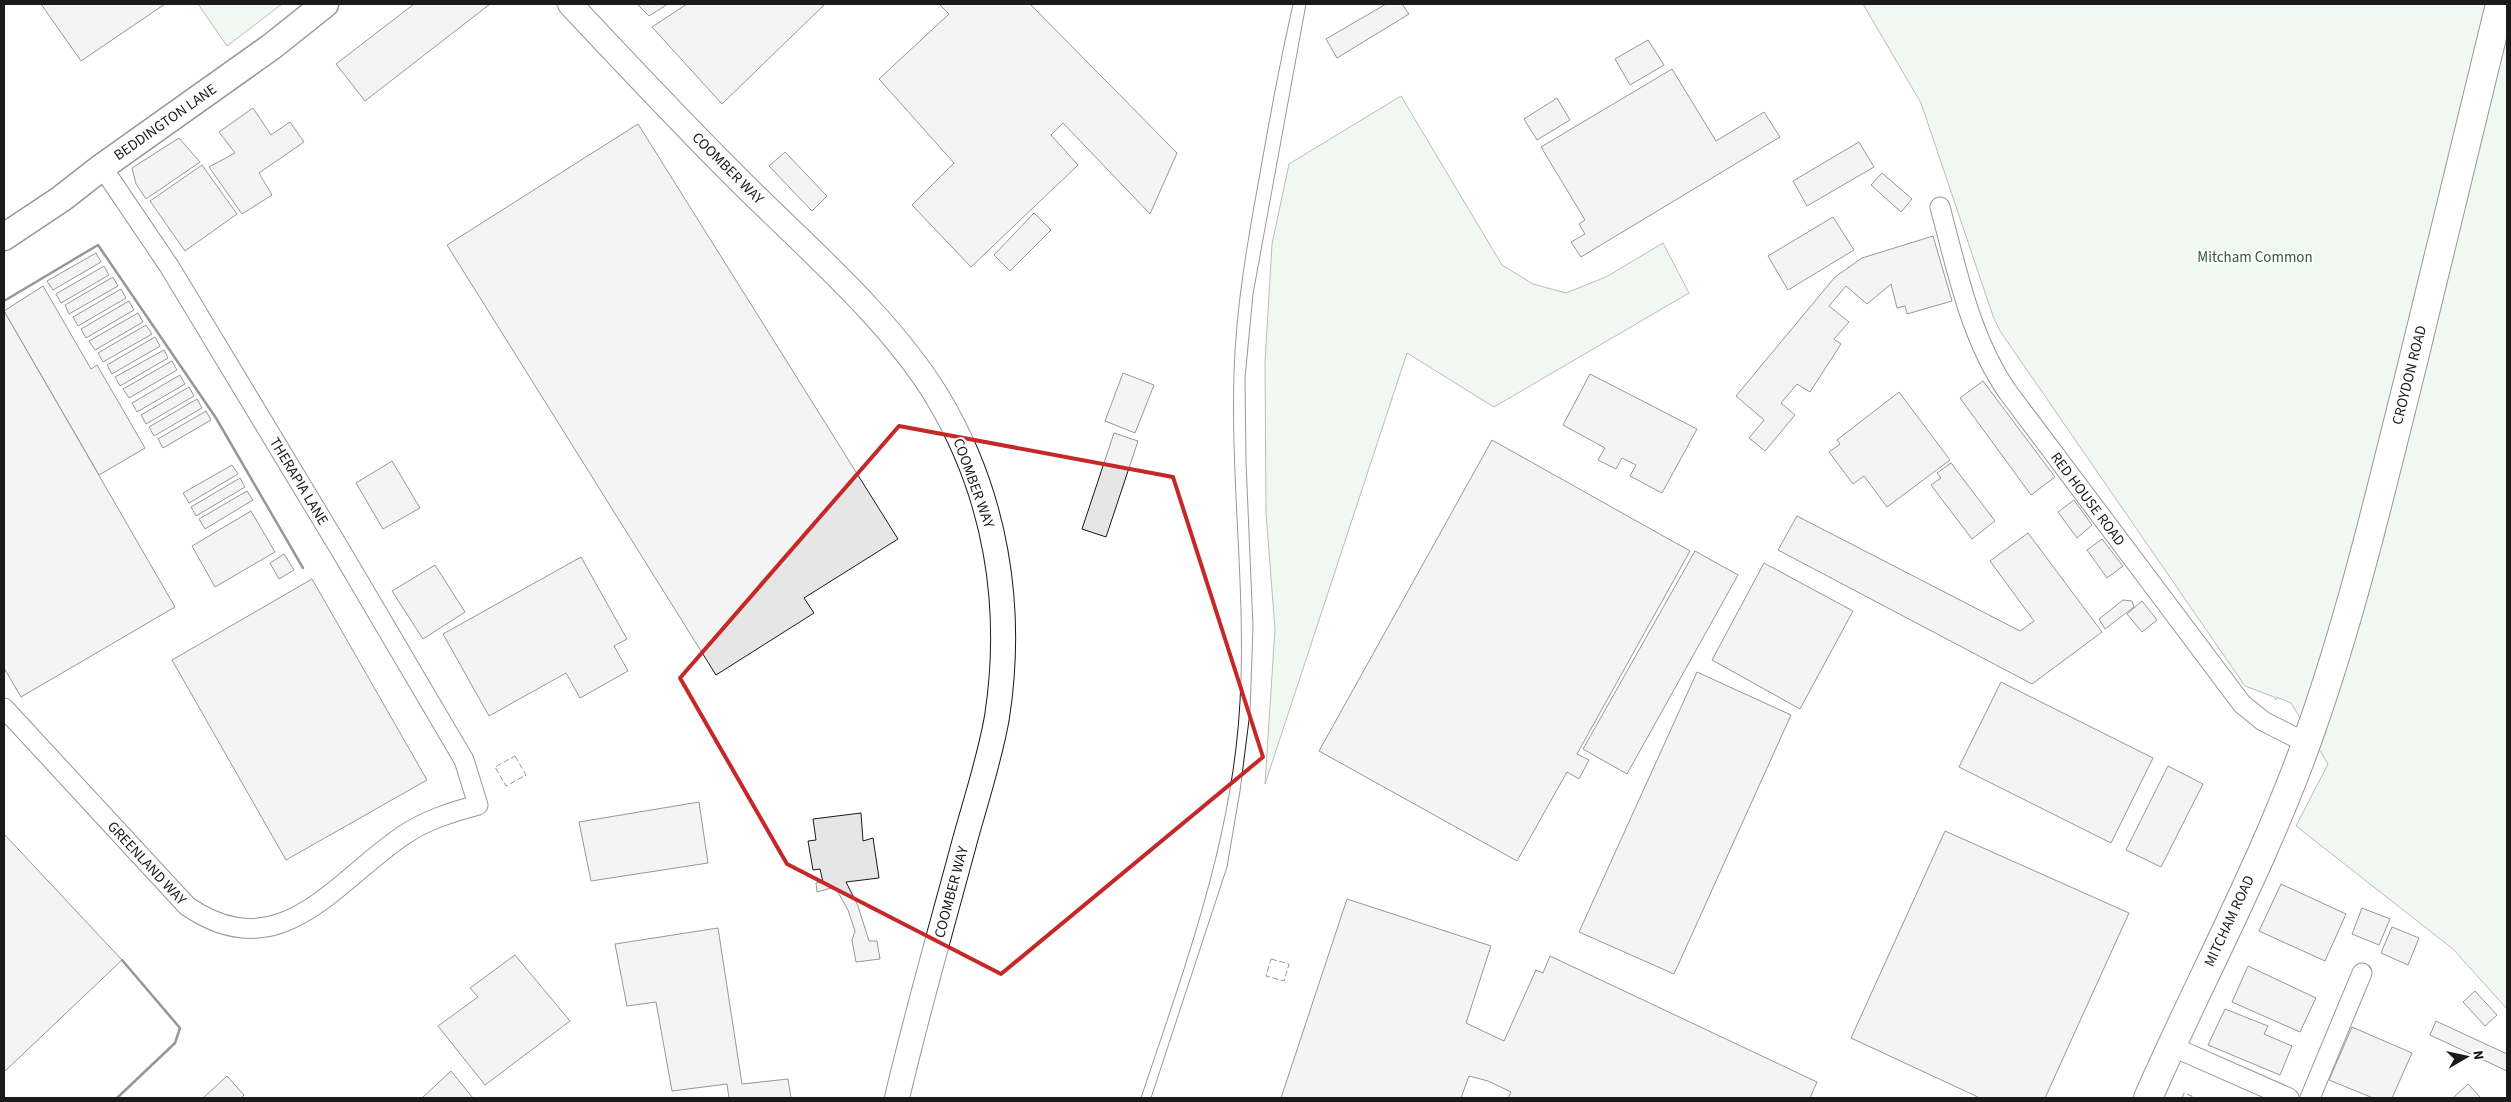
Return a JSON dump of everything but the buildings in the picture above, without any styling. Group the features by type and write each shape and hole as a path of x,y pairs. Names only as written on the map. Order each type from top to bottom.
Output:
{"main road":[{"name":"BEDDINGTON LANE","path":"4,237 61,199 102,167 271,47 325,4"},
{"name":"CROYDON ROAD","path":"2306,743 2334,661 2366,547 2500,4"},
{"name":"MITCHAM ROAD","path":"2148,1098 2275,819 2306,743"}],"street":[{"name":"COOMBER WAY","path":"570,4 710,151 860,300 902,349 938,397 964,448 983,498 995,540 1005,635 996,720 897,1098"},
{"name":"THERAPIA LANE","path":"102,167 170,266 341,551 464,760 478,805"},
{"name":"RED HOUSE ROAD","path":"1940,207 1975,330 1992,370 2242,704 2263,721 2306,743"},
{"name":"GREENLAND WAY","path":"4,708 186,906 206,919 233,928 262,927 290,922 327,899 402,836 458,810 478,805"},
{"path":"2310,1098 2362,973"},
{"path":"2171,1046 2289,1098"}],"highlighted area":[{"path":"899,426 1173,477 1263,757 1001,974 787,864 680,678"}],"green space":[{"path":"198,4 282,4 227,46"},
{"name":"Mitcham Common","path":"1863,4 2507,4 2507,1009 2453,949 2296,826 2328,764 2291,703 2276,697 2276,700 2274,697 2245,686 2000,331 1993,316 1921,103"},
{"path":"1401,96 1502,265 1533,284 1566,293 1606,277 1663,243 1689,293 1494,407 1407,353 1265,784 1275,629 1266,513 1265,362 1272,244 1289,164"}],"tram line":[{"path":"1141,1098 1198,925 1210,881 1221,837 1236,748 1240,701 1241,607 1235,467 1235,349 1250,228 1293,4"},
{"path":"1151,1098 1227,867 1240,791 1250,712 1253,627 1246,462 1245,378 1253,294 1306,4"}],"fence":[{"path":"515,756 526,775 506,786 495,767 515,756"},
{"path":"1271,959 1289,964 1284,981 1266,976 1271,959"},
{"path":"2182,1098 2184,1093 2196,1098"}],"wall":[{"path":"4,301 98,245 216,418 303,568"},
{"path":"117,1098 175,1043 180,1028 122,960"}]}
